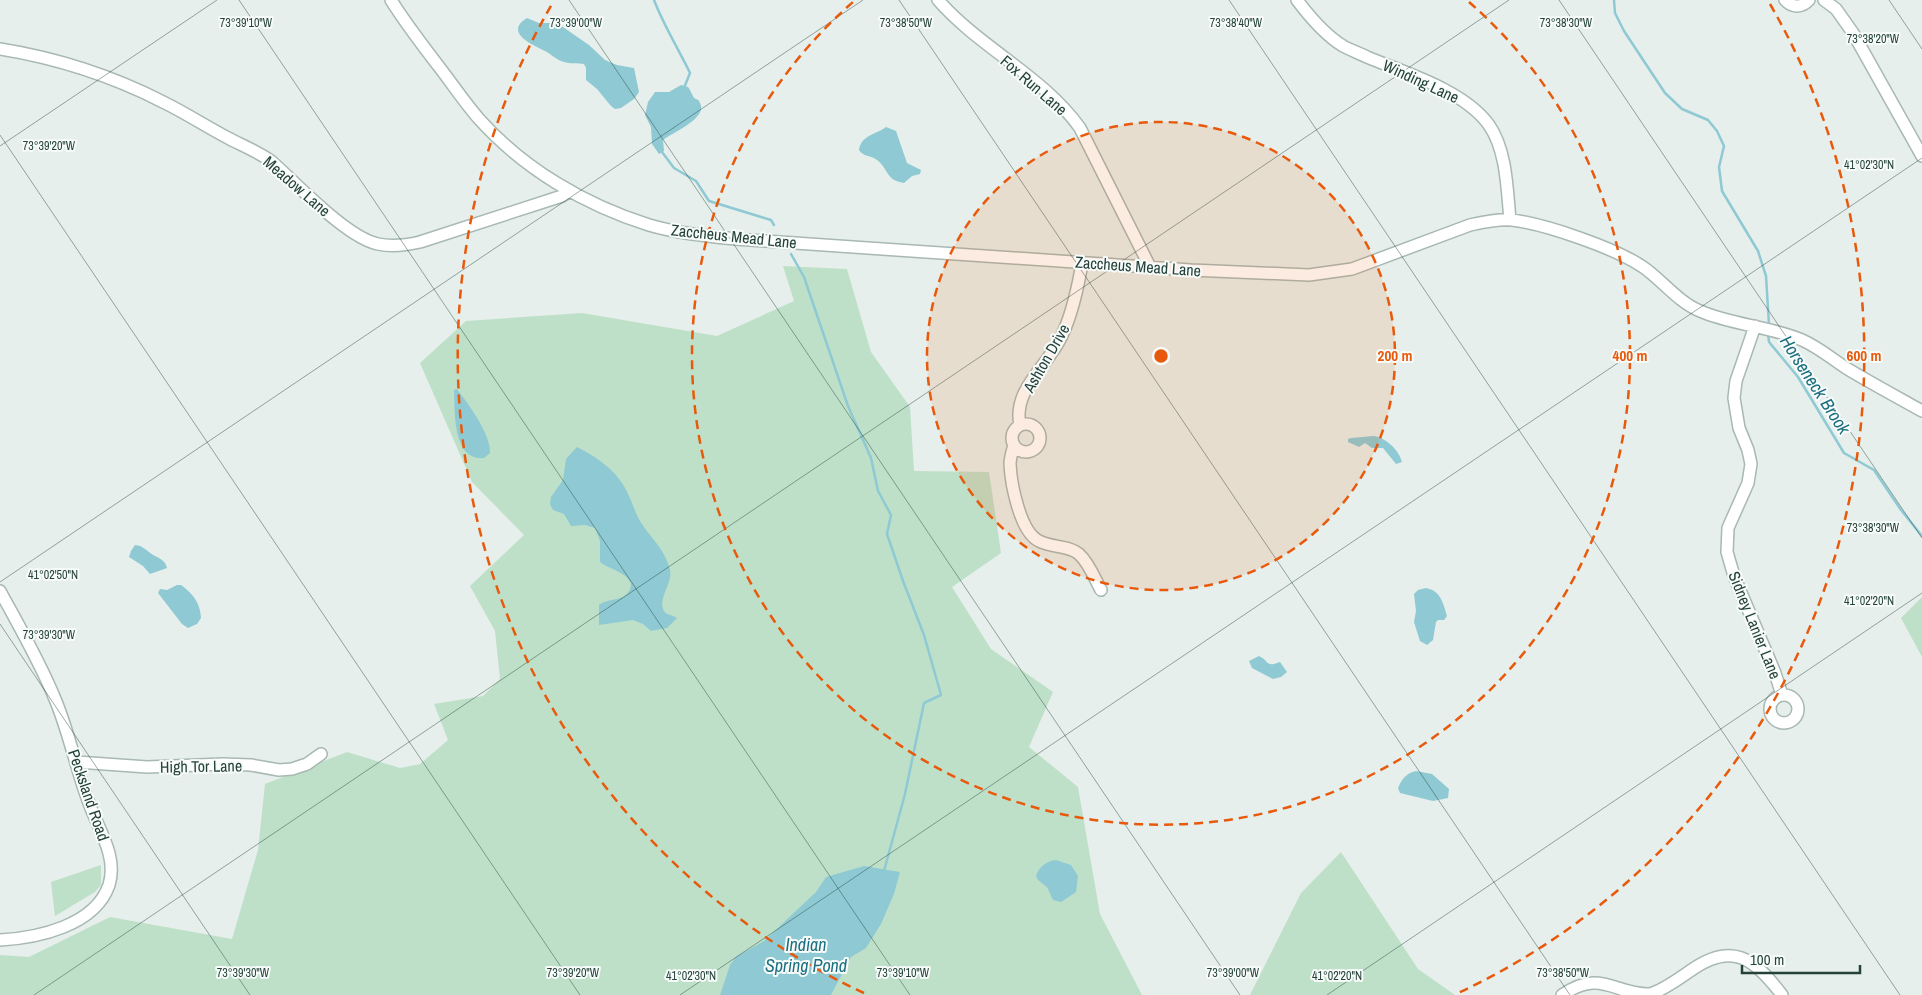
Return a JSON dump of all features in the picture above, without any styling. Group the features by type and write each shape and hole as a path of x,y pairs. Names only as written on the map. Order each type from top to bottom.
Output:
{"street":[{"name":"Zaccheus Mead Lane","path":"391,0 421,43 480,120 535,168 570,191 607,210 650,225 694,234 735,239 1278,275 1330,273 1352,269 1470,225 1487,221 1510,220 1553,230 1622,255 1641,266 1698,311 1721,319 1803,340 1822,350 1845,367 1922,411"},
{"name":"Fox Run Lane","path":"938,0 969,31 1055,99 1070,115 1080,128 1150,267"},
{"name":"Winding Lane","path":"1297,0 1308,14 1342,46 1436,86 1467,104 1480,115 1489,125 1495,136 1501,154 1510,220"},
{"path":"1785,0 1792,6 1798,7 1809,0"},
{"path":"1824,0 1836,9 1853,33 1922,156"},
{"name":"Meadow Lane","path":"0,49 48,58 100,74 164,102 261,154 352,232 378,244 407,245 420,242 562,196 570,191"},
{"name":"Ashton Drive","path":"1082,263 1078,288 1063,335 1025,393 1018,411 1020,425 1013,431 1014,446 1010,463 1019,509 1030,534 1038,541 1073,550 1081,556 1101,590"},
{"name":"Sidney Lanier Lane","path":"1758,327 1736,382 1734,398 1739,428 1748,450 1751,464 1748,483 1728,528 1727,552 1734,576 1776,674 1782,696"},
{"path":"1014,446 1020,451 1029,452 1039,445 1040,434 1033,425 1029,423 1020,425"},
{"name":"Pecksland Road","path":"0,591 55,698 88,801 110,855 111,874 106,894 91,911 66,925 35,936 0,940"},
{"name":"High Tor Lane","path":"76,762 147,767 223,764 251,765 279,770 292,769 307,764 321,754"},
{"path":"1562,995 1580,985 1589,984 1597,984 1628,993 1649,994 1662,989 1712,958 1727,955 1743,959 1757,966 1782,995"}],"green space":[{"path":"783,266 847,269 871,352 910,407 914,471 989,472 1001,553 952,587 991,649 1053,692 1029,747 1078,787 1100,914 1142,995 0,995 0,955 29,957 110,917 232,939 258,850 265,784 347,752 400,768 420,764 448,740 434,704 483,696 500,679 495,631 470,586 524,535 472,482 420,363 466,321 582,313 717,336 794,301"},
{"path":"1922,597 1922,657 1901,618"},
{"path":"1341,852 1418,969 1455,995 1250,995 1301,893"},
{"path":"101,865 101,885 95,892 55,916 51,882"}],"water":[{"path":"527,18 539,23 557,23 589,45 605,60 617,65 634,68 639,92 634,99 621,108 615,109 586,80 584,64 561,61 522,37 518,28"},
{"path":"681,85 688,87 694,98 699,101 701,109 695,119 689,124 663,140 664,151 659,154 652,144 651,127 645,115 648,102 655,92 669,92"},
{"path":"886,127 896,131 907,163 921,170 920,174 912,176 904,183 890,177 881,163 859,150 860,145 866,138"},
{"path":"457,389 478,419 487,437 490,453 484,458 474,457 466,451 457,433 454,390"},
{"path":"1374,436 1383,439 1391,445 1398,453 1402,462 1396,464 1383,448 1372,448 1365,443 1359,447 1348,442 1348,439 1351,438"},
{"path":"577,447 601,461 620,480 625,487 639,520 666,558 670,575 662,606 665,612 677,618 667,628 651,631 643,624 633,620 599,625 599,605 623,597 630,590 631,584 622,573 600,562 600,541 595,528 585,525 571,526 564,514 553,510 550,504 551,497 563,480 566,459"},
{"path":"135,545 162,560 167,568 150,574 143,566 129,557"},
{"path":"181,585 189,592 199,607 201,618 197,624 188,628 182,624 158,593 160,589 167,590"},
{"path":"1426,588 1438,595 1443,602 1447,616 1444,620 1436,622 1433,640 1427,645 1420,641 1414,622 1416,611 1414,594 1418,590"},
{"path":"1259,656 1270,664 1280,662 1287,672 1281,677 1273,679 1252,668 1249,661"},
{"path":"1416,771 1432,774 1449,789 1448,798 1433,801 1400,793 1398,788 1403,779"},
{"path":"1056,860 1071,865 1078,876 1076,892 1061,902 1053,900 1047,887 1036,876 1043,865"},
{"name":"Indian Spring Pond","path":"864,866 900,872 894,894 881,924 866,948 851,957 831,995 720,995 730,965 736,957 764,941 816,892 826,877"}],"waterway":[{"path":"654,0 690,73 684,88"},
{"name":"Horseneck Brook","path":"1614,0 1615,13 1624,31 1665,93 1682,109 1708,120 1717,131 1724,146 1719,167 1722,191 1758,251 1766,276 1769,325"},
{"path":"662,152 674,168 696,181 709,201 771,220 774,225"},
{"path":"791,254 804,277 848,406 871,458 878,491 891,515 887,534 924,635 941,695 924,703 905,794 884,871"},
{"name":"Horseneck Brook","path":"1768,333 1769,342 1798,377 1844,453 1874,470 1901,510 1922,536"}]}
